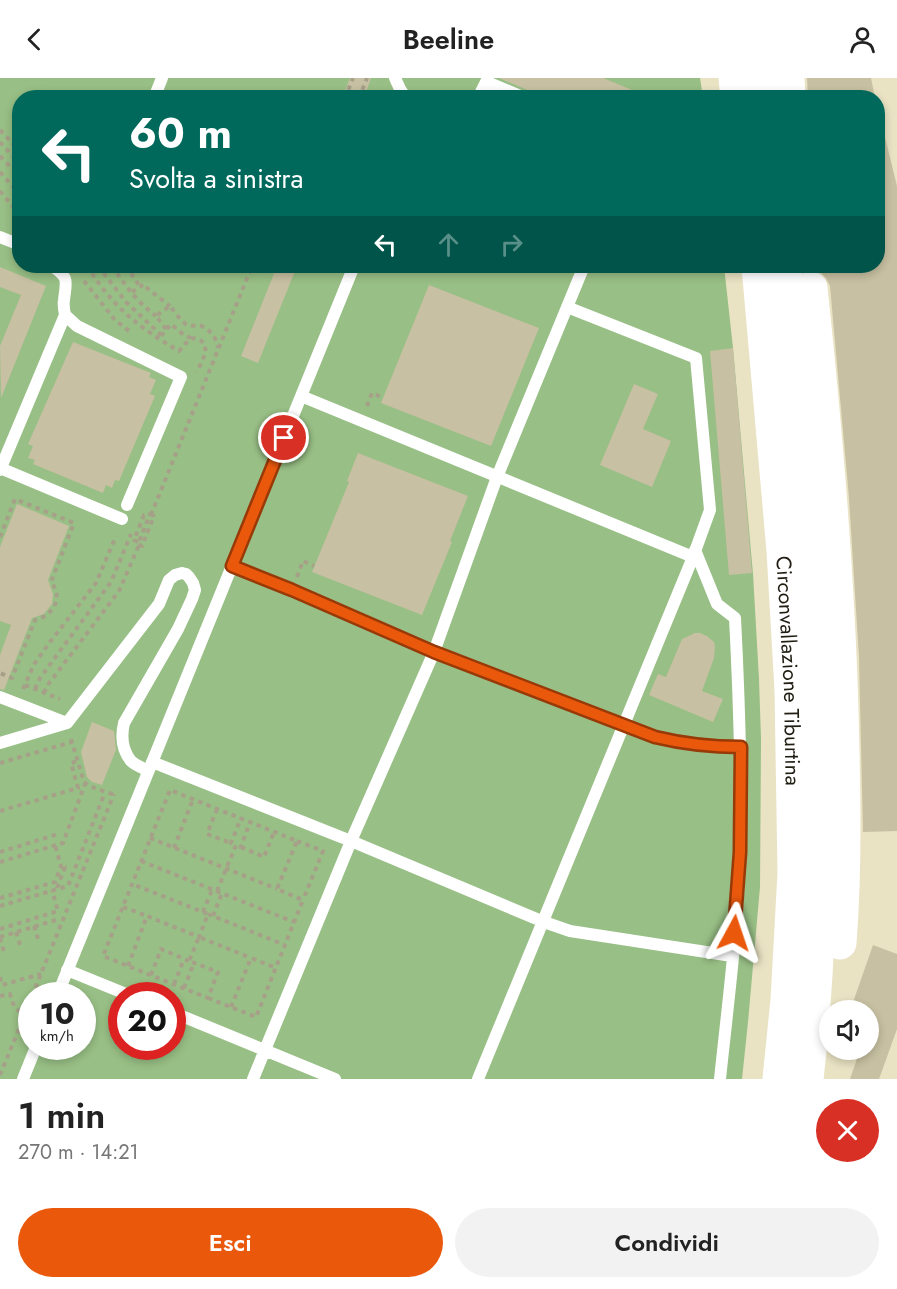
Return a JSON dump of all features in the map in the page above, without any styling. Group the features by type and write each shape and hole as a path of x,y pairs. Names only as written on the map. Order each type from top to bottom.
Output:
{"highway":[{"name":"Circonvallazione Tiburtina","path":"759,273 783,551 791,711 794,873 779,1079"},
{"name":"Circonvallazione Tiburtina","path":"786,273 799,397 811,569 819,738 820,874 814,998 807,1079"},
{"path":"809,273 822,391 835,551 840,668 844,785 843,874 836,1000"},
{"path":"829,1079 830,1060"}],"lane":[{"path":"488,80 509,90"},
{"path":"60,273 67,285 63,302 65,315 0,469 122,519"},
{"path":"62,982 351,273"},
{"path":"253,1079 351,841 434,652 497,477 581,273"},
{"path":"478,1079 544,922 710,510 696,358 567,307"},
{"path":"65,315 77,326 181,377 128,506"},
{"path":"301,396 497,477 694,554 717,604 735,618 741,747 740,852 720,1079"},
{"path":"232,566 434,652 655,737 687,744 741,747"},
{"path":"0,743 67,723 150,616 159,603 168,580 175,574 186,574 195,590 192,599 178,629 124,723 122,734 124,749 131,761 351,841 570,931 732,956"},
{"path":"0,697 67,723"},
{"path":"67,970 108,986"},
{"path":"186,1018 335,1079"},
{"path":"23,1079 31,1060"}],"path":[{"path":"0,129 12,142"},
{"path":"0,142 12,155"},
{"path":"0,156 12,169"},
{"path":"0,172 12,186"},
{"path":"0,191 12,205"},
{"path":"92,273 116,304 141,327"},
{"path":"103,273 126,302 160,337 171,324 184,335 192,338"},
{"path":"116,273 142,305 156,316 166,329"},
{"path":"131,273 140,287"},
{"path":"44,693 119,591 249,273"},
{"path":"80,275 115,320 133,334"},
{"path":"132,292 144,284 170,306 183,322 189,326 201,326 212,334 218,345 217,352"},
{"path":"156,316 170,306"},
{"path":"172,355 176,350"},
{"path":"0,537 15,499 74,523 51,582 57,594 55,607 47,616 35,620 12,678 0,673"},
{"path":"144,514 150,516 154,516 142,546 134,540 144,514"},
{"path":"148,531 153,533"},
{"path":"21,695 30,673 45,649 96,584 116,536"},
{"path":"292,590 303,561 314,566"},
{"path":"25,685 60,699"},
{"path":"0,763 71,740 82,778 86,784 123,798"},
{"path":"0,811 78,788 71,763 78,761"},
{"path":"0,862 63,843 86,784"},
{"path":"169,982 103,956 170,790 323,851 256,1017 186,989"},
{"path":"38,982 114,794"},
{"path":"0,906 68,886 104,795"},
{"path":"174,848 193,799"},
{"path":"217,809 207,834 264,856 274,832"},
{"path":"236,845 241,818"},
{"path":"183,982 189,961 226,869 236,845 250,822"},
{"path":"0,852 58,834"},
{"path":"150,838 303,900"},
{"path":"278,889 297,841"},
{"path":"0,929 58,911 54,890 65,867 61,866 55,845"},
{"path":"141,861 294,922"},
{"path":"0,898 55,882 61,866"},
{"path":"130,870 136,873"},
{"path":"132,884 285,945"},
{"path":"208,914 217,891"},
{"path":"123,907 276,968"},
{"path":"128,966 147,916"},
{"path":"4,952 0,938 59,919"},
{"path":"34,926 39,942"},
{"path":"16,932 21,948"},
{"path":"151,975 161,950 218,972 208,998"},
{"path":"231,1007 251,958"},
{"path":"175,982 189,961"},
{"path":"0,977 2,985 41,974"},
{"path":"0,996 10,994 14,1008 18,1011"},
{"path":"0,1075 18,1031"}],"green space":[{"path":"0,78 700,78 702,90 12,90 12,273 725,273 753,574 761,739 760,887 742,1079 0,1079"}],"building":[{"path":"350,78 371,78 367,90 345,90"},
{"path":"499,78 603,78 632,90 527,90"},
{"path":"807,78 871,78 873,90 808,90"},
{"path":"885,137 897,186 897,831 863,832 859,657 849,498 830,286 821,273 885,273"},
{"path":"0,267 46,286 1,398 0,346 21,295 0,287"},
{"path":"274,273 294,273 258,363 241,356"},
{"path":"429,285 539,328 491,446 381,403"},
{"path":"73,342 151,373 149,377 156,380 150,394 155,396 119,481 115,480 112,488 106,485 103,493 33,464 35,460 28,458 33,446 28,444"},
{"path":"733,348 752,573 729,575 710,351"},
{"path":"634,384 658,394 643,429 671,441 652,487 600,465"},
{"path":"358,453 468,496 422,615 312,572 349,482 347,481"},
{"path":"17,504 69,526 48,580 53,594 52,604 44,614 32,618 4,690 0,689 0,655 11,625 0,621 0,547"},
{"path":"695,633 707,636 714,642 714,658 702,691 723,699 713,722 649,695 658,674 666,677 682,639"},
{"path":"92,722 114,731 116,750 102,785 92,782 87,777 81,752"},
{"path":"873,945 897,954 897,1029 879,1079 850,1079 857,1060 879,1060 879,1000 854,1000"}],"route":[{"path":"284,438 232,566 434,652 655,737 687,744 741,747 740,852 734,933"}]}
